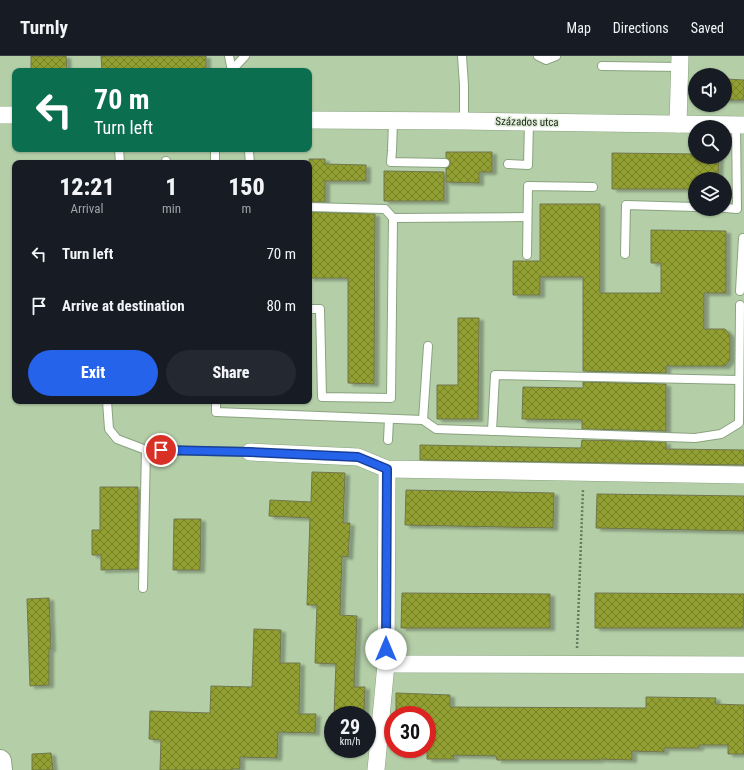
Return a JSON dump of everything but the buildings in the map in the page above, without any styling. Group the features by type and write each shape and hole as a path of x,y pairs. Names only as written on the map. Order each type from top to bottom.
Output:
{"main road":[{"path":"0,761 1,770"}],"street":[{"path":"678,124 680,61"},
{"path":"0,115 12,115"},
{"name":"Százados utca","path":"312,120 740,125"},
{"path":"250,452 358,457 387,469 744,475"},
{"path":"376,770 386,664 387,469"},
{"path":"386,664 744,665"}],"lane":[{"path":"229,56 232,68"},
{"path":"234,68 245,56"},
{"path":"462,56 464,121"},
{"path":"538,56 546,60 556,56"},
{"path":"602,66 680,61"},
{"path":"393,121 391,162 445,163"},
{"path":"508,164 528,165 530,122"},
{"path":"732,209 737,209 740,125"},
{"path":"527,255 528,186 593,187"},
{"path":"625,254 626,205 688,208"},
{"path":"312,207 385,209 393,218 391,398 322,397 320,309 312,309"},
{"path":"393,218 527,217"},
{"path":"740,291 743,272 743,238"},
{"path":"216,404 216,412 423,420 436,429 695,438 721,434 739,422 739,380 742,335 740,305"},
{"path":"423,420 428,346"},
{"path":"492,431 495,375 739,380"},
{"path":"107,404 109,429 117,439 146,450 250,452"},
{"path":"388,440 389,419"},
{"path":"142,588 146,450"}],"path":[{"path":"576,664 584,472"}],"route":[{"path":"161,450 358,457 387,469 386,649"}]}
